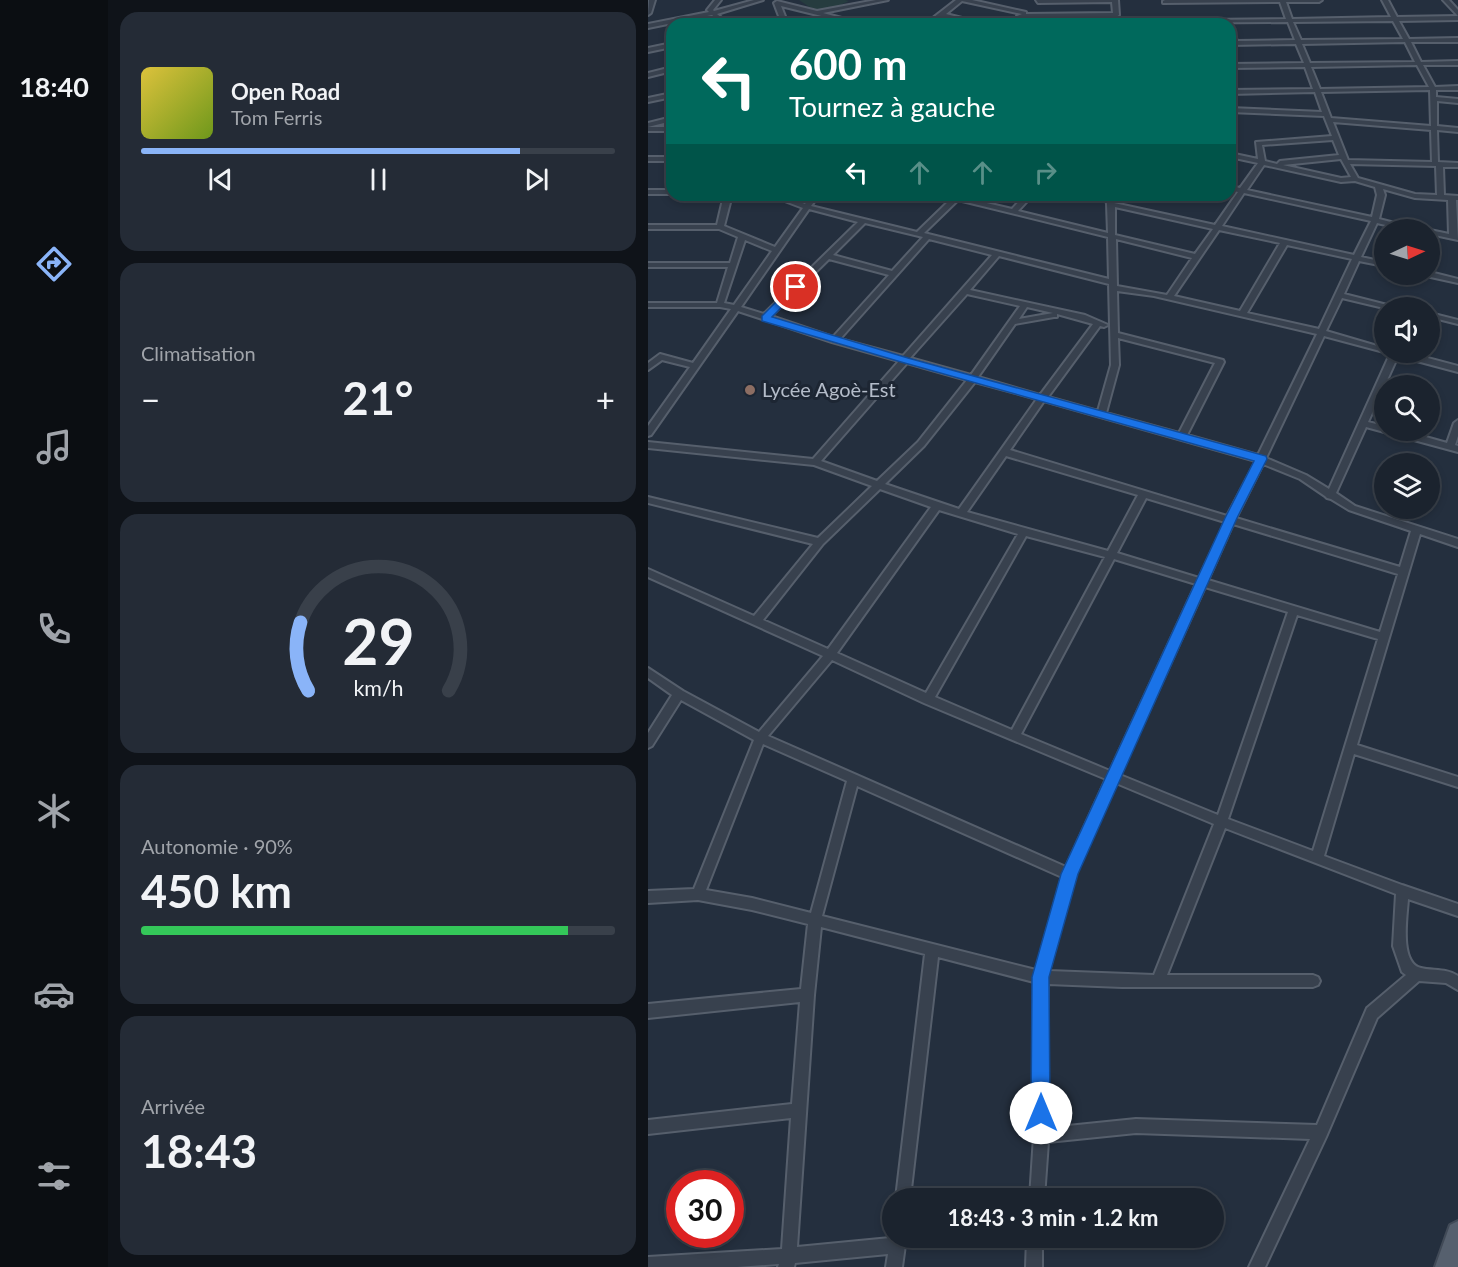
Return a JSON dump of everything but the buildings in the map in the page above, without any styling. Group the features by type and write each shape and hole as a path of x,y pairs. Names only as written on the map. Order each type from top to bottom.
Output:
{"main road":[{"path":"1447,1267 1458,1233"}],"street":[{"path":"648,13 652,0"},
{"path":"718,0 710,10 719,18"},
{"path":"688,18 760,0"},
{"path":"816,13 885,0"},
{"path":"935,18 962,0 1022,15 1116,15 1115,0 1039,1 1022,15 1018,18"},
{"path":"1282,0 1335,138 1355,179"},
{"path":"1170,18 1165,1 1319,0"},
{"path":"1385,0 1432,88 1433,128 1441,198"},
{"path":"1446,0 1458,16"},
{"path":"1223,1 1227,18"},
{"path":"783,18 777,3 836,18"},
{"path":"940,14 957,18"},
{"path":"1236,23 1458,16"},
{"path":"648,26 666,22"},
{"path":"1236,44 1458,40"},
{"path":"648,50 666,46"},
{"path":"1236,66 1458,63"},
{"path":"648,75 666,70"},
{"path":"1236,92 1458,88"},
{"path":"648,100 666,96"},
{"path":"1432,99 1458,101"},
{"path":"1236,110 1458,130"},
{"path":"648,127 666,121"},
{"path":"648,127 666,128"},
{"path":"1266,163 1259,143 1335,138"},
{"path":"1236,156 1341,180 1355,179 1415,196 1455,198 1455,235 1440,233"},
{"path":"648,159 666,159"},
{"path":"1169,297 1243,191 1266,163 1344,159 1458,165"},
{"path":"1375,219 1381,195 1379,187"},
{"path":"1236,189 1374,220"},
{"path":"648,192 666,192"},
{"path":"720,226 726,201"},
{"path":"790,201 1112,285 1320,332 1374,347"},
{"path":"648,434 812,201"},
{"path":"835,340 894,274 923,235 954,201"},
{"path":"976,201 1197,257"},
{"path":"1014,212 1024,201"},
{"path":"1102,413 1114,373 1115,332 1110,201"},
{"path":"1118,201 1374,262"},
{"path":"765,318 864,220"},
{"path":"1038,1188 1041,1136 1041,977 1070,874 1231,518 1374,222"},
{"path":"648,226 720,226 777,250"},
{"path":"720,305 742,236"},
{"path":"1242,315 1285,241"},
{"path":"815,462 997,254"},
{"path":"828,256 894,274"},
{"path":"648,265 732,265"},
{"path":"1440,277 1458,281"},
{"path":"965,291 1098,323 1115,332 1220,362 1182,436"},
{"path":"1339,295 1374,303"},
{"path":"648,305 720,305 738,308 904,360 1102,413 1261,459 1303,477 1352,508 1458,543"},
{"path":"756,621 820,542 921,444 973,378 1024,306"},
{"path":"1013,322 1062,314"},
{"path":"1440,318 1458,322"},
{"path":"961,513 1098,323"},
{"path":"648,353 694,366"},
{"path":"648,367 660,357"},
{"path":"1330,496 1390,363"},
{"path":"1434,363 1458,369"},
{"path":"1428,441 1454,448 1458,423"},
{"path":"1364,424 1374,427"},
{"path":"648,445 815,462 938,506 1023,533 1111,555 1384,637"},
{"path":"1005,452 1231,518 1403,572"},
{"path":"1015,735 1144,493"},
{"path":"648,500 820,542"},
{"path":"698,894 760,738 831,654 938,506"},
{"path":"1317,859 1416,530"},
{"path":"927,700 1023,533"},
{"path":"648,573 831,654 927,700 1222,822 1402,891 1458,909"},
{"path":"1158,981 1222,822 1294,610"},
{"path":"648,672 679,694 760,738 1070,874"},
{"path":"648,743 679,694"},
{"path":"1351,748 1458,780"},
{"path":"787,1261 807,995 815,920 853,780"},
{"path":"1402,891 1399,946 1407,969 1417,974 1448,977 1458,984"},
{"path":"648,897 698,894 752,904 1041,977 1158,981 1313,981"},
{"path":"904,1188 932,950"},
{"path":"1257,1267 1321,1132 1372,1013 1417,974"},
{"path":"648,1011 807,995"},
{"path":"648,1127 799,1110"},
{"path":"1041,1136 1136,1126 1321,1132"},
{"path":"648,1265 787,1261 882,1244"},
{"path":"894,1267 897,1248"},
{"path":"1034,1267 1035,1248"}],"green space":[{"path":"799,0 849,1 834,8 814,10"}],"place":[{"name":"Lycée Agoè-Est","path":"750,390"}],"route":[{"path":"796,287 765,318 904,360 1261,459 1231,518 1070,874 1041,977 1041,1113"}]}
